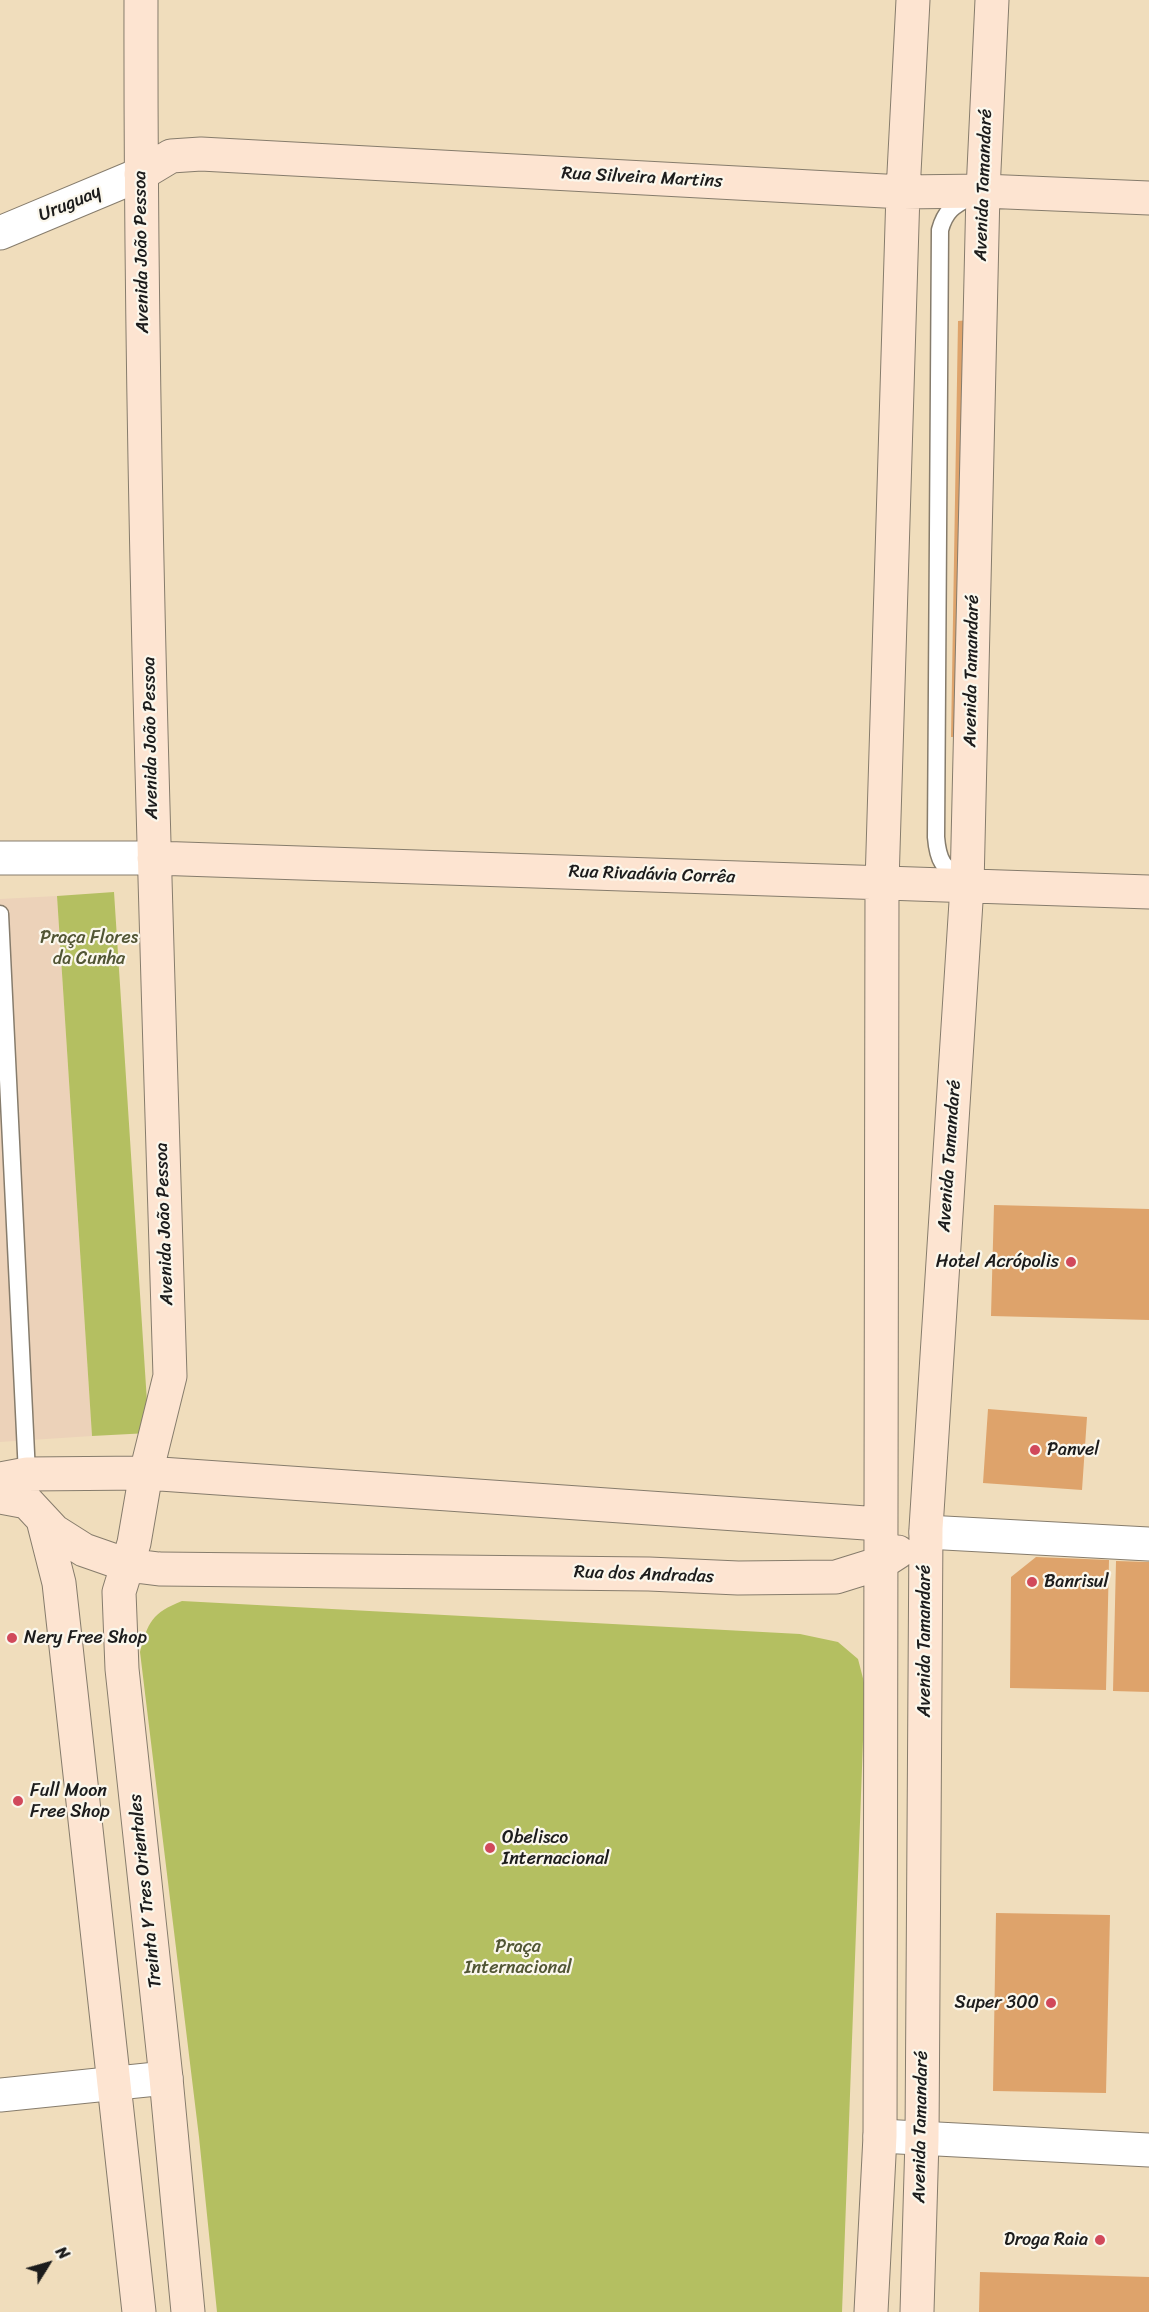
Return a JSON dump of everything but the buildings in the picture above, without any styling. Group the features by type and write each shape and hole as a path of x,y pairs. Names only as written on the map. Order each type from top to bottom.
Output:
{"street":[{"name":"Avenida João Pessoa","path":"141,0 141,174 154,858 170,1376 146,1473"},
{"path":"871,2312 880,2136 882,883 903,192 913,0"},
{"name":"Avenida Tamandaré","path":"917,2312 922,2139 926,1532 967,886 983,191 992,0"},
{"name":"Rua Silveira Martins","path":"141,174 171,156 201,154 903,192 983,191 1149,198"},
{"name":"Uruguay","path":"0,233 141,174"},
{"path":"0,858 154,858"},
{"name":"Rua Rivadávia Corrêa","path":"154,858 1149,892"},
{"path":"139,2312 58,1583 20,1494 60,1474 146,1473 880,1524"},
{"name":"Treinta Y Tres Orientales","path":"146,1473 134,1543 119,1592 122,1669 166,2078 188,2312"},
{"path":"93,1474 125,1494 139,1515"},
{"name":"Rua dos Andradas","path":"20,1494 54,1531 84,1550 127,1565 159,1569 649,1574 738,1578 836,1577 881,1563 926,1532"},
{"path":"926,1532 1149,1544"},
{"path":"0,2095 166,2078"},
{"path":"880,2136 1149,2150"}],"lane":[{"path":"0,914 20,1494"}],"shaded area":[{"path":"57,896 92,1436 0,1442 0,899"}],"green space":[{"name":"Praça Flores da Cunha","path":"114,892 149,1433 92,1436 57,896"},
{"name":"Praça Internacional","path":"182,1601 800,1634 838,1642 858,1659 865,1686 842,2312 217,2312 199,2137 140,1652 153,1620 164,1610"}],"place":[{"name":"Hotel Acrópolis","path":"1071,1262"},
{"name":"Panvel","path":"1035,1450"},
{"name":"Banrisul","path":"1032,1582"},
{"name":"Nery Free Shop","path":"12,1638"},
{"name":"Full Moon Free Shop","path":"18,1801"},
{"name":"Obelisco Internacional","path":"490,1848"},
{"name":"Super 300","path":"1051,2003"},
{"name":"Droga Raia","path":"1100,2240"}]}
